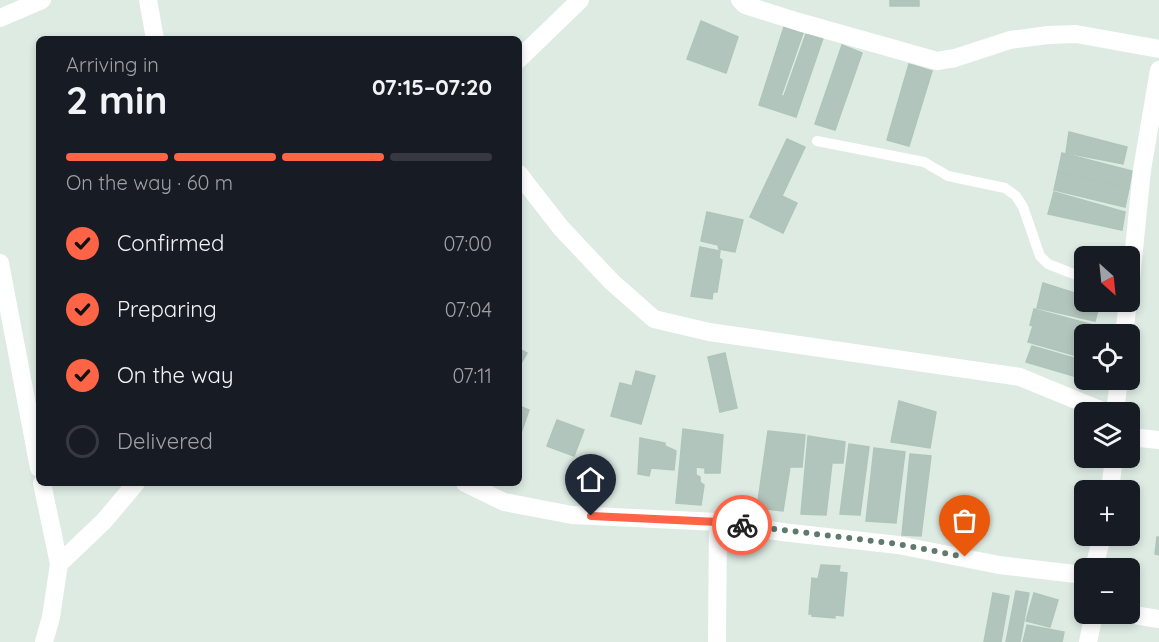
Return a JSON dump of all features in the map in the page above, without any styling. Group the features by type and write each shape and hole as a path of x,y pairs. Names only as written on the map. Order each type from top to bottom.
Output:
{"street":[{"path":"0,18 42,0"},
{"path":"148,0 154,36"},
{"path":"522,56 580,0"},
{"path":"740,0 745,5 799,22 937,61 956,58 1010,40 1048,35 1076,34 1159,49"},
{"path":"1134,246 1142,170 1159,70"},
{"path":"522,178 561,228 612,282 654,319 709,332 1020,377 1081,402"},
{"path":"0,263 32,397 36,438"},
{"path":"1140,438 1159,440"},
{"path":"43,486 59,564 51,617 44,642"},
{"path":"59,564 104,521 133,486"},
{"path":"471,486 504,502 572,515 718,522 782,532 898,544 999,565 1074,574"},
{"path":"717,642 718,522"},
{"path":"1140,616 1159,619"},
{"path":"1088,642 1092,624"}],"lane":[{"path":"817,141 924,162 948,176 1005,188 1016,196 1023,207 1040,256 1048,264 1074,274"}],"building":[{"path":"890,0 919,0 919,6 890,6"},
{"path":"701,21 738,37 726,73 687,59"},
{"path":"784,27 803,33 781,96 784,96 806,34 823,38 796,117 759,105"},
{"path":"842,45 862,53 835,130 815,124"},
{"path":"909,64 932,71 909,146 887,140"},
{"path":"1069,132 1127,147 1123,164 1066,153"},
{"path":"787,139 805,147 782,196 797,203 783,233 750,217"},
{"path":"1062,153 1132,171 1129,188 1058,172"},
{"path":"1058,172 1129,188 1125,207 1054,190"},
{"path":"1054,192 1125,212 1122,230 1048,214"},
{"path":"707,212 743,220 735,252 719,249 718,245 701,241"},
{"path":"700,247 720,251 719,258 722,260 717,292 713,292 712,299 691,296"},
{"path":"1043,283 1074,293 1074,312 1097,312 1095,321 1037,308"},
{"path":"1034,309 1090,324 1074,324 1074,355 1028,342 1033,326 1030,325"},
{"path":"1032,346 1074,358 1074,376 1026,362"},
{"path":"522,350 527,353 522,362"},
{"path":"725,353 737,408 720,412 708,357"},
{"path":"636,371 655,376 641,424 611,416 620,383 632,386"},
{"path":"899,401 936,412 930,448 891,442"},
{"path":"522,407 529,410 522,430"},
{"path":"557,420 584,430 574,456 547,446"},
{"path":"683,429 723,435 720,473 705,473 705,468 696,467 696,475 700,477 700,482 704,485 701,505 676,503"},
{"path":"768,431 805,435 802,467 790,467 783,511 757,508"},
{"path":"808,436 845,442 843,463 832,463 826,515 801,514"},
{"path":"640,438 665,443 665,446 676,451 674,470 651,468 649,476 638,474"},
{"path":"849,444 869,447 860,515 840,514"},
{"path":"874,448 905,452 896,523 866,521"},
{"path":"910,454 931,456 921,536 902,535"},
{"path":"1157,537 1159,537 1159,555 1155,554"},
{"path":"821,565 840,566 839,572 847,573 843,616 835,615 835,618 809,614 812,578 818,579"},
{"path":"1016,591 1029,593 1020,642 1006,642"},
{"path":"993,593 1009,596 1001,642 984,642"},
{"path":"1034,593 1058,600 1050,627 1026,621"},
{"path":"1027,625 1064,632 1062,642 1023,642"}],"way so far":[{"path":"742,525 782,532 898,544 965,557"}],"route":[{"path":"591,516 742,525"}]}
